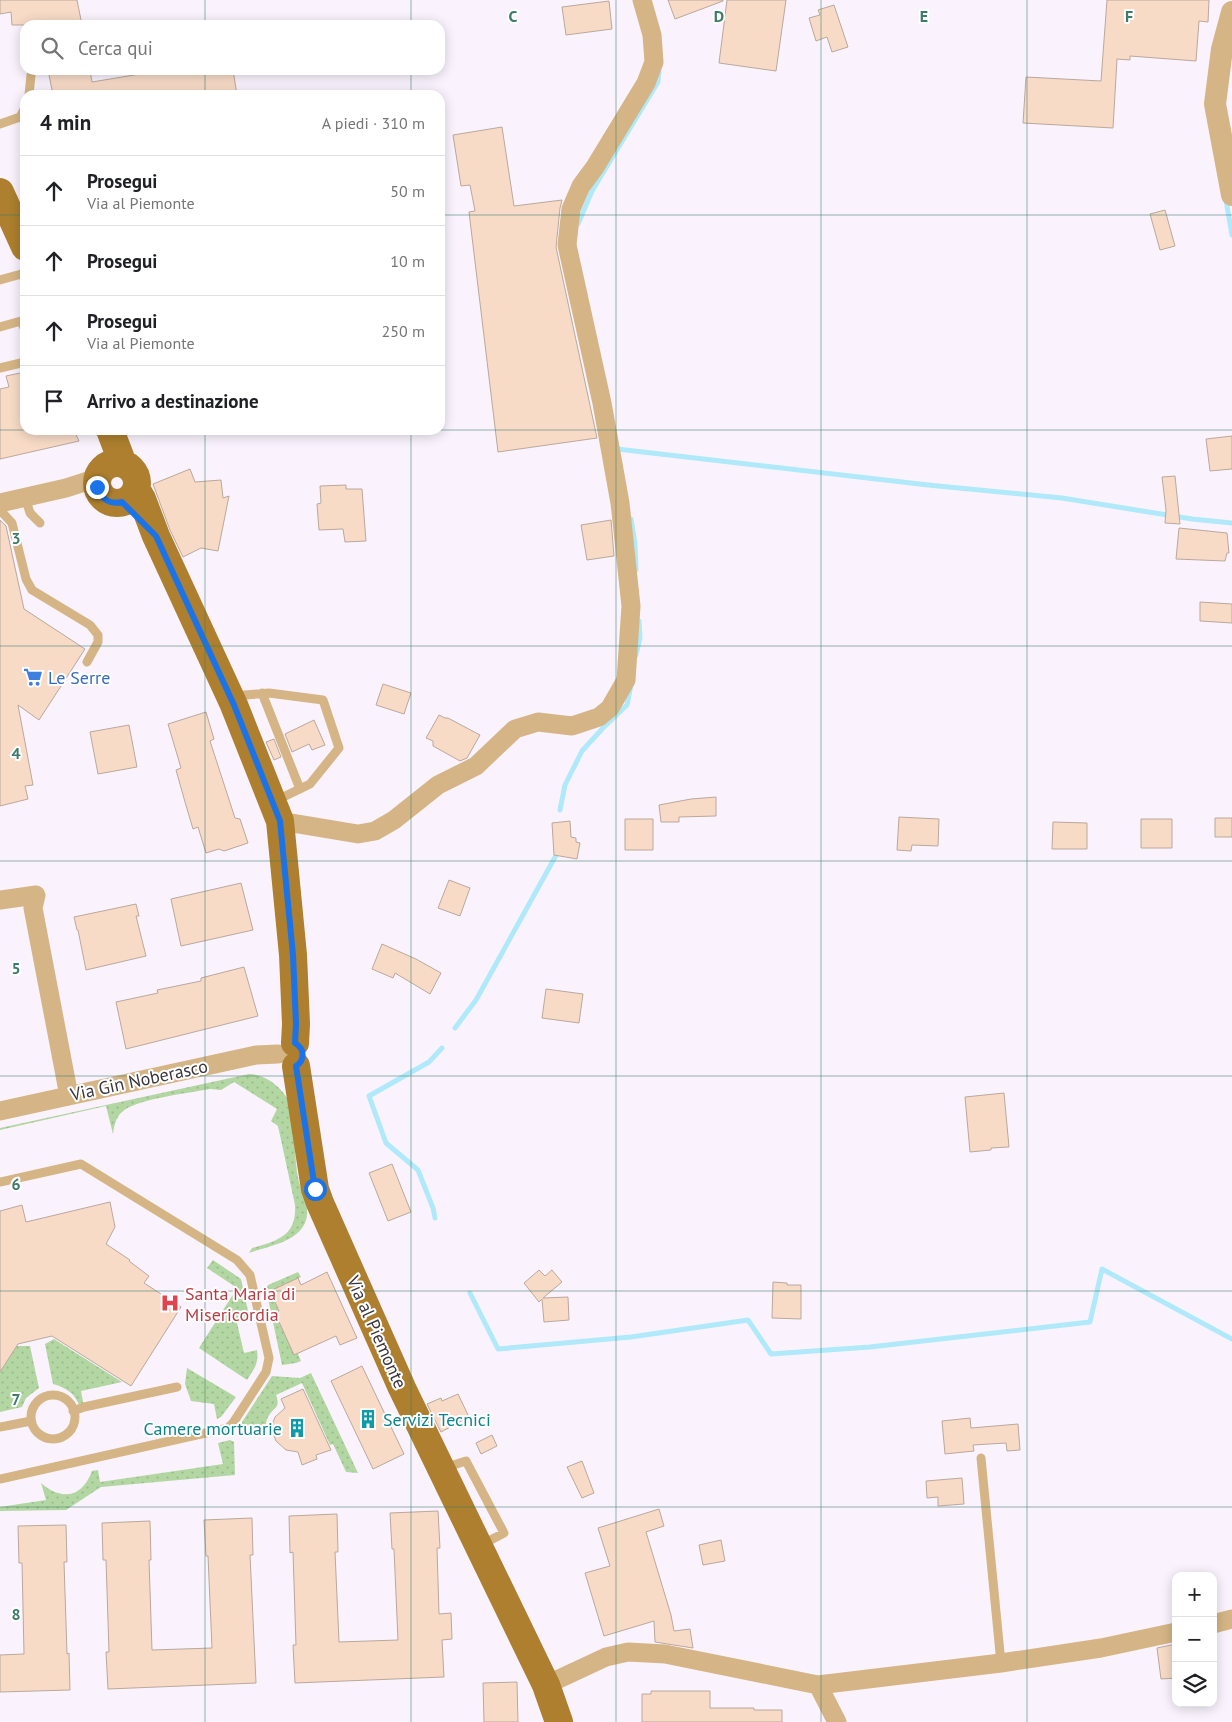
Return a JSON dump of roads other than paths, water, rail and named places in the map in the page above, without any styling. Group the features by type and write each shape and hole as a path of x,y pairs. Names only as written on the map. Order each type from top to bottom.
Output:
{"main road":[{"path":"0,192 20,236"},
{"path":"105,435 114,482"},
{"name":"Via al Piemonte","path":"110,435 114,482 156,536 230,696 277,812 293,955 296,1024 290,1054 317,1196 398,1378 546,1685 559,1722"}],"street":[{"path":"277,812 358,834 375,831 394,820 438,786 476,766 515,729 538,722 572,726 599,717 610,708 626,680 631,606 620,503 602,403 567,245 571,209 581,186 595,167 646,83 654,62 652,35 642,0"},
{"path":"1232,12 1222,49 1215,104 1232,195"},
{"path":"0,503 66,488 114,482"},
{"path":"0,900 36,895 33,908 69,1096"},
{"name":"Via Gin Noberasco","path":"0,1111 256,1055 290,1054"},
{"path":"1217,1623 1232,1619"},
{"path":"546,1685 606,1657 628,1652 665,1654 818,1685 1000,1663 1101,1648 1172,1633"},
{"path":"818,1685 837,1722"}],"lane":[{"path":"30,90 31,75"},
{"path":"0,124 20,117"},
{"path":"0,280 20,274"},
{"path":"0,327 20,321"},
{"path":"0,368 20,363"},
{"path":"25,498 30,513 40,523"},
{"path":"0,510 12,523 26,579 32,590 90,625 98,635 98,642 87,662"},
{"path":"262,693 300,788"},
{"path":"230,696 270,693 322,700 339,748 310,784 300,788 277,812"},
{"path":"0,1182 82,1164 238,1260 250,1275 269,1358 266,1372 228,1428 0,1479"},
{"path":"73,1411 177,1387"},
{"path":"54,1394 65,1398 71,1405 75,1418 70,1431 59,1438 48,1438 37,1432 31,1421 32,1408 40,1398 54,1394"},
{"path":"0,1427 31,1421"},
{"path":"981,1458 1000,1663"}],"waterway":[{"path":"578,224 592,191 658,82 659,72"},
{"path":"1226,200 1232,235"},
{"path":"616,446 617,449 928,485 1062,498 1192,519 1232,523"},
{"path":"631,519 635,544 636,570"},
{"path":"636,655 640,638 639,621"},
{"path":"560,810 565,785 582,751 627,705 631,685"},
{"path":"455,1028 476,1000 559,850"},
{"path":"435,1218 418,1170 386,1143 369,1096 429,1062 442,1048"},
{"path":"470,1293 498,1349 631,1337 748,1320 771,1354 870,1347 1090,1322 1102,1269 1232,1339"}],"place":[{"name":"Le Serre","path":"33,677"},
{"name":"Santa Maria di Misericordia","path":"170,1303"},
{"name":"Servizi Tecnici","path":"368,1419"},
{"name":"Camere mortuarie","path":"297,1428"}]}
